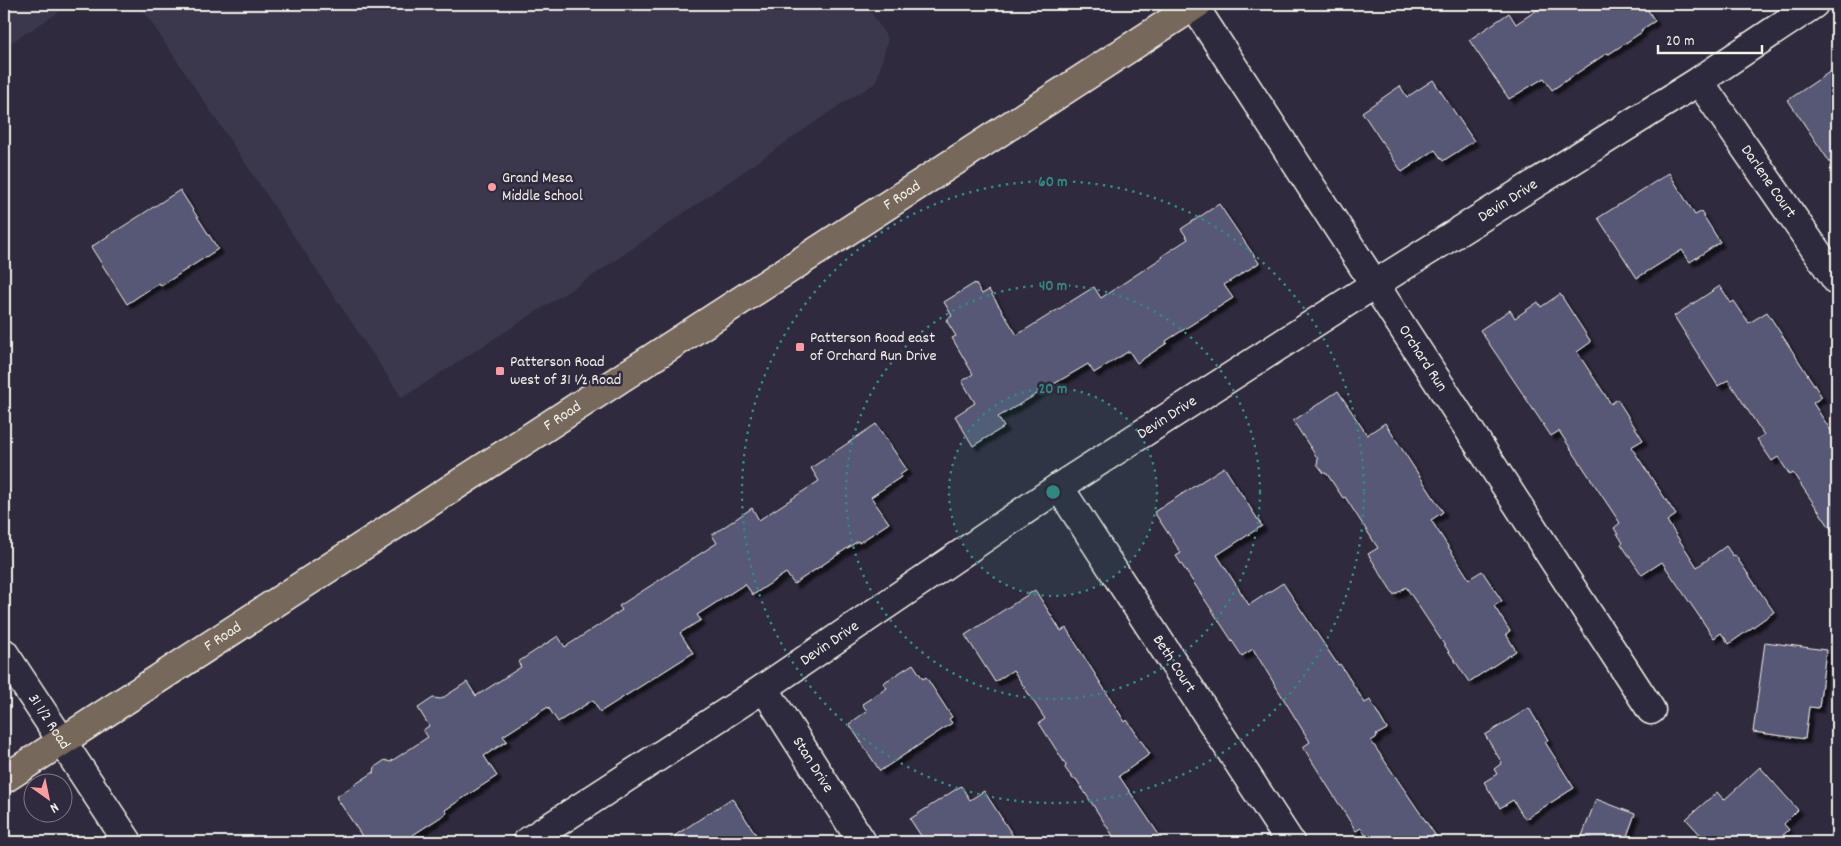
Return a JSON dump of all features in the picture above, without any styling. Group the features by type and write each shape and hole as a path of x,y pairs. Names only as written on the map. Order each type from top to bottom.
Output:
{"main road":[{"name":"F Road","path":"4,779 1196,5"}],"street":[{"name":"Devin Drive","path":"526,842 764,688 1059,487 1375,284 1699,81 1814,4"},
{"name":"Orchard Run","path":"1196,5 1652,710"},
{"name":"Darlene Court","path":"1699,81 1837,281"},
{"name":"Beth Court","path":"1059,487 1290,842"},
{"name":"31 1/2 Road","path":"4,653 128,842"},
{"name":"Stan Drive","path":"764,688 862,842"}],"shaded area":[{"path":"4,4 72,4 4,47"},
{"name":"Grand Mesa Middle School","path":"139,4 866,4 888,39 876,83 841,104 603,269 402,398"}],"building":[{"path":"1546,4 1644,4 1655,21 1641,30 1642,32 1552,90 1544,78 1509,99 1469,40 1509,13 1516,24"},
{"path":"1837,67 1837,173 1788,100"},
{"path":"1433,80 1474,141 1443,161 1435,150 1402,172 1362,112 1400,86 1407,97"},
{"path":"1669,173 1695,215 1701,212 1720,242 1690,262 1682,250 1637,278 1598,218"},
{"path":"180,190 218,249 161,286 159,283 127,304 91,247"},
{"path":"1219,204 1259,263 1224,285 1233,298 1166,341 1167,343 1137,363 1129,351 1094,373 1088,364 998,417 1004,427 973,446 955,416 975,403 962,381 973,374 952,338 956,336 946,320 952,316 944,302 975,283 982,294 989,290 1017,335 1094,287 1101,298 1188,239 1181,229"},
{"path":"1720,286 1731,303 1734,301 1749,323 1767,312 1822,397 1813,403 1837,440 1837,538 1793,473 1790,475 1778,457 1772,461 1757,439 1764,435 1728,380 1718,386 1674,316"},
{"path":"1560,294 1591,342 1577,352 1611,404 1617,399 1643,440 1631,447 1676,515 1667,521 1697,567 1726,546 1733,556 1735,555 1774,612 1729,644 1721,633 1714,638 1662,562 1642,575 1621,544 1623,543 1614,528 1620,523 1559,431 1551,436 1480,330 1510,310 1515,318 1538,302 1541,307"},
{"path":"1338,391 1367,435 1385,423 1443,512 1431,520 1469,579 1482,571 1502,601 1494,606 1510,631 1506,634 1516,651 1469,682 1406,587 1394,595 1368,554 1378,548 1345,497 1343,498 1327,474 1317,464 1318,459 1293,421"},
{"path":"876,424 907,470 900,475 901,477 871,497 889,523 859,543 858,541 794,584 786,573 753,595 745,584 697,615 701,620 680,633 693,653 600,712 593,700 558,722 548,707 503,736 507,741 484,756 497,776 445,810 447,813 402,842 366,842 336,797 374,772 375,767 385,760 390,762 428,737 423,730 429,726 418,708 433,698 441,699 467,682 476,696 521,667 518,662 558,636 565,647 622,610 619,606 717,543 712,535 752,508 759,520 819,481 811,468"},
{"path":"1224,467 1262,526 1217,555 1249,605 1283,583 1365,703 1370,700 1387,729 1376,735 1377,737 1371,741 1440,842 1370,842 1361,828 1356,831 1303,747 1310,742 1253,649 1242,656 1176,556 1181,553 1154,512"},
{"path":"1035,590 1061,631 1066,628 1125,722 1127,720 1150,754 1119,776 1164,842 1117,842 1076,779 1073,779 1065,768 1066,765 1039,723 1045,719 1013,670 995,682 965,635"},
{"path":"1765,642 1826,650 1819,708 1809,707 1805,739 1753,732"},
{"path":"913,664 923,679 926,677 952,717 949,719 952,723 880,771 849,724 867,711 862,704 887,688 883,683"},
{"path":"1529,708 1548,740 1545,742 1574,788 1525,819 1513,800 1500,808 1484,782 1497,774 1494,769 1502,763 1485,735"},
{"path":"1760,767 1798,810 1784,824 1789,830 1775,842 1707,842 1686,819 1717,792 1724,800"},
{"path":"961,786 970,800 984,791 1017,842 925,842 910,819"},
{"path":"732,798 761,842 665,842"},
{"path":"1596,799 1635,814 1625,842 1601,842 1582,836"}],"place":[{"name":"Grand Mesa Middle School","path":"492,187"},
{"name":"Patterson Road east of Orchard Run Drive","path":"800,347"},
{"name":"Patterson Road west of 31 ½ Road","path":"500,371"}]}
